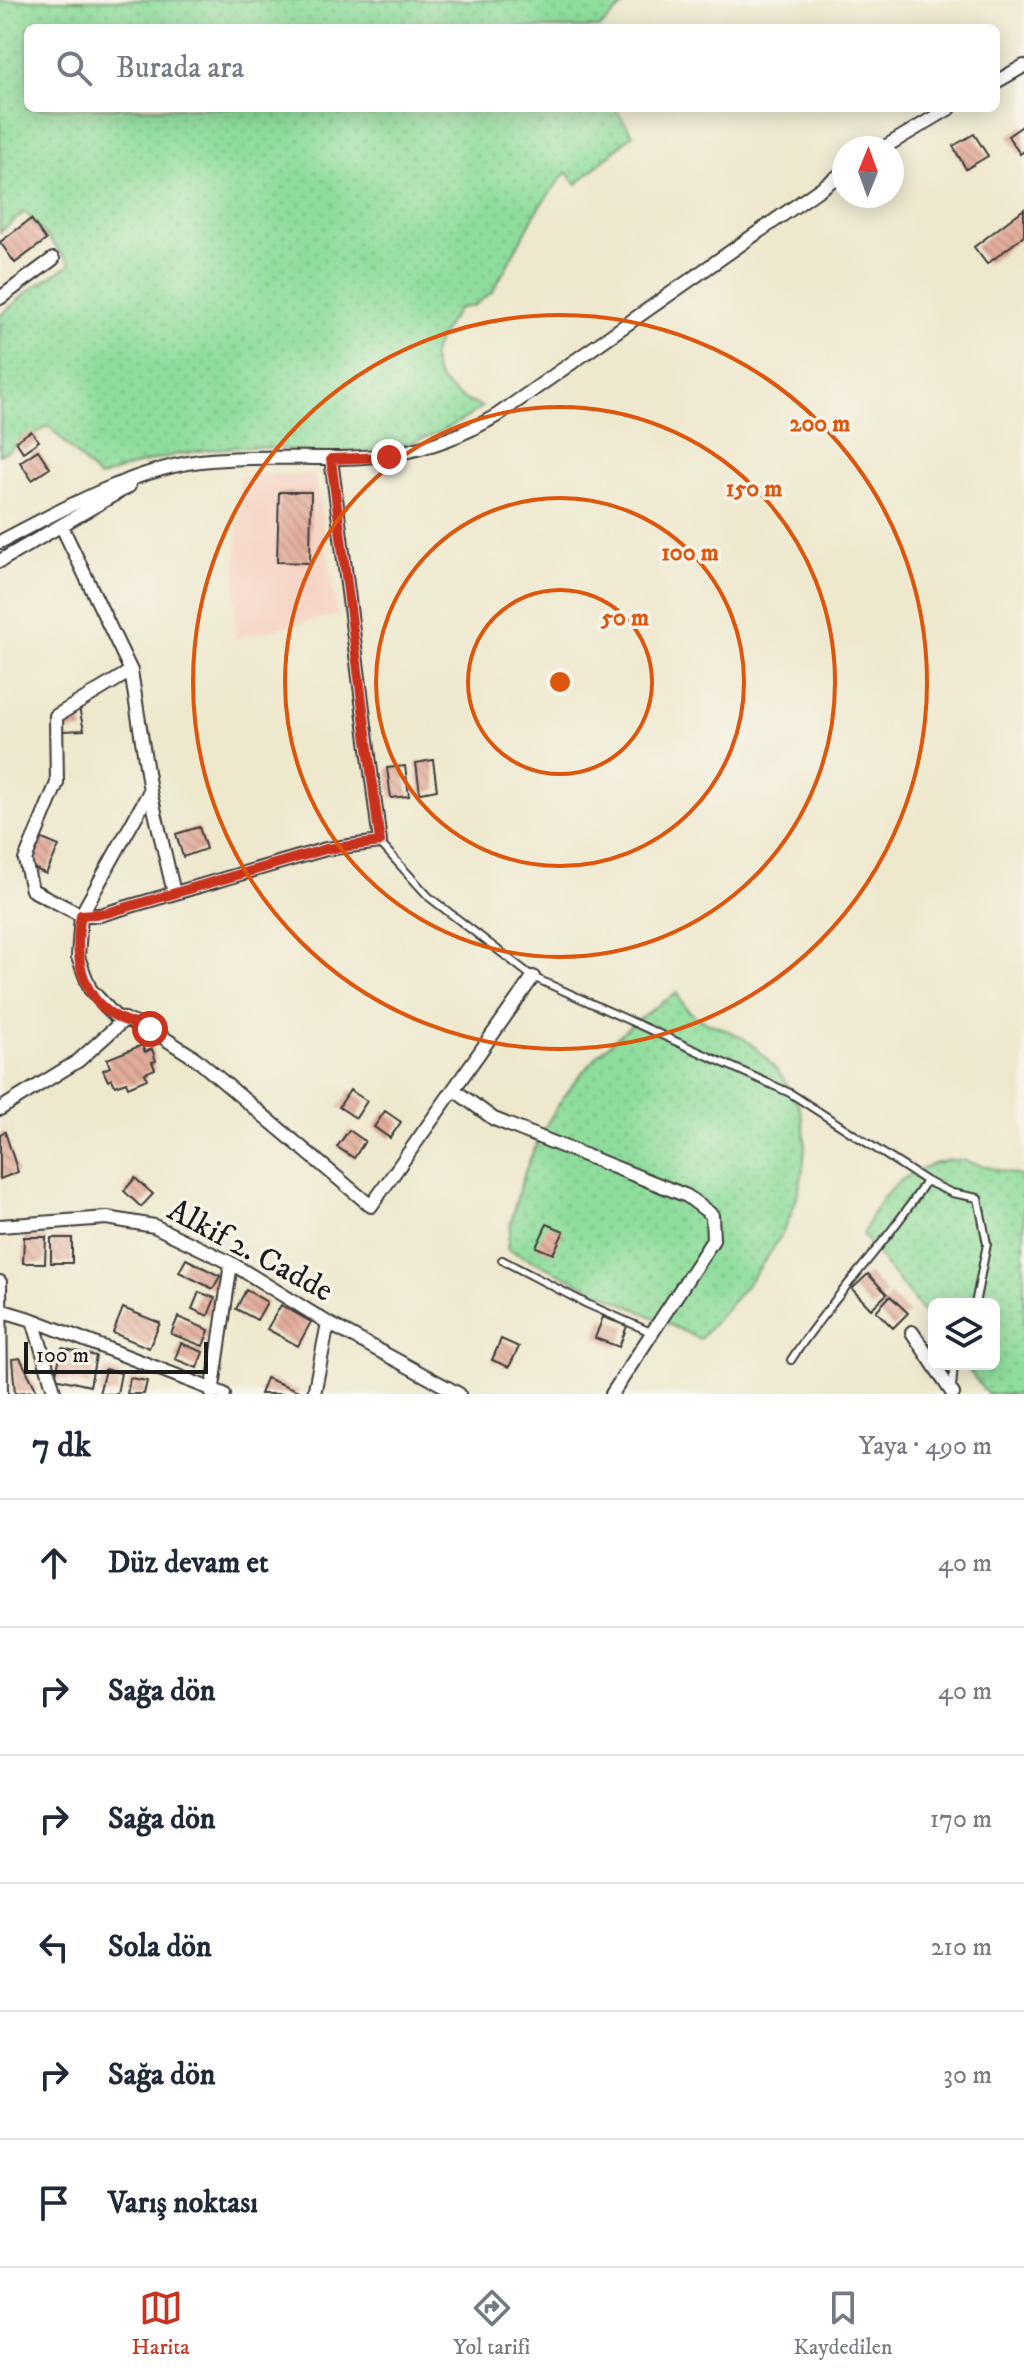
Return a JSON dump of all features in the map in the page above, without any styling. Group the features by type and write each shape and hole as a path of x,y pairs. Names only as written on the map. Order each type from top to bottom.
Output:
{"street":[{"path":"1000,80 1024,66"},
{"path":"903,136 943,112"},
{"path":"0,542 89,496 174,467 211,460 374,459 410,452 481,425 832,180"},
{"path":"0,298 53,259"},
{"path":"131,671 56,716 57,783 25,860 32,890 81,915 107,913 326,849 380,842 331,459"},
{"path":"0,561 138,480"},
{"path":"62,527 131,671 150,791 174,893"},
{"path":"150,791 81,915 77,946 84,978 106,1008 166,1038 195,1058 371,1206 533,977"},
{"path":"0,1109 78,1061 125,1019"},
{"path":"454,1090 494,1119 687,1196 712,1215 713,1240 612,1394"},
{"name":"Alkif 2. Cadde","path":"0,1226 107,1218 154,1226 231,1263 328,1323 456,1393"},
{"path":"3,1311 216,1392 231,1263"},
{"path":"0,1282 3,1311 1,1394"},
{"path":"33,1320 55,1394"},
{"path":"314,1394 328,1323"},
{"path":"912,1332 952,1393"}],"lane":[{"path":"380,842 439,906 533,977 790,1093 926,1181 952,1193 978,1198 987,1244 976,1298"},
{"path":"791,1360 831,1303 903,1216 926,1181"},
{"path":"502,1260 576,1299 653,1333"},
{"path":"952,1393 954,1370"}],"shaded area":[{"path":"315,474 337,615 235,638 239,476"}],"green space":[{"path":"0,0 629,0 604,24 24,24 24,112 618,112 633,134 577,184 566,172 539,207 493,291 475,305 458,309 440,337 433,354 436,373 456,394 482,407 428,437 389,448 348,453 263,447 214,449 156,459 99,478 49,426 0,455 0,316 31,289 71,264 25,212 0,232"},
{"path":"677,993 691,1013 740,1036 768,1060 794,1095 804,1129 803,1168 788,1222 762,1264 700,1339 507,1249 514,1209 526,1170 541,1135 561,1101 584,1070 612,1042"},
{"path":"962,1160 1024,1177 1024,1394 987,1394 969,1370 1000,1370 1000,1298 928,1298 928,1318 863,1236 876,1208 895,1185 934,1164"}],"building":[{"path":"1024,125 1024,151 1020,154 1008,136"},
{"path":"974,134 988,156 966,169 953,146"},
{"path":"1024,209 1024,236 987,264 974,247"},
{"path":"31,219 46,240 15,263 0,242"},
{"path":"31,431 39,441 23,452 16,441"},
{"path":"38,450 50,468 32,480 20,462"},
{"path":"279,492 311,492 310,563 277,562"},
{"path":"79,708 84,730 63,731 60,716"},
{"path":"433,760 437,790 420,793 416,763"},
{"path":"405,766 409,796 391,798 387,768"},
{"path":"199,827 206,849 183,857 176,834"},
{"path":"40,838 59,846 46,874 27,865"},
{"path":"142,1045 145,1052 152,1049 156,1061 152,1062 155,1069 145,1073 147,1079 128,1087 126,1082 115,1086 112,1079 108,1081 103,1070 110,1067 107,1059"},
{"path":"350,1090 367,1101 356,1118 339,1107"},
{"path":"385,1111 401,1122 390,1138 374,1127"},
{"path":"349,1130 365,1141 354,1158 337,1147"},
{"path":"5,1132 18,1172 0,1179 0,1134"},
{"path":"135,1178 153,1194 141,1207 124,1191"},
{"path":"547,1224 564,1231 553,1254 536,1247"},
{"path":"24,1237 46,1237 45,1263 23,1263"},
{"path":"51,1238 72,1238 72,1263 51,1263"},
{"path":"186,1259 220,1276 213,1289 179,1272"},
{"path":"868,1274 887,1294 871,1309 852,1289"},
{"path":"246,1290 267,1302 257,1320 236,1309"},
{"path":"199,1292 215,1298 208,1316 192,1309"},
{"path":"890,1296 908,1313 893,1328 876,1311"},
{"path":"281,1305 311,1322 298,1346 267,1329"},
{"path":"123,1308 160,1323 149,1348 113,1333"},
{"path":"178,1317 209,1330 203,1346 171,1334"},
{"path":"603,1317 627,1326 619,1347 595,1338"},
{"path":"501,1339 519,1347 509,1367 492,1360"},
{"path":"181,1343 203,1352 197,1368 175,1359"},
{"path":"62,1348 96,1356 90,1386 55,1378"},
{"path":"20,1358 37,1391 15,1393 12,1359"},
{"path":"105,1369 121,1373 117,1394 99,1394"},
{"path":"130,1378 147,1381 144,1394 127,1394"},
{"path":"266,1378 299,1391 298,1394 260,1394"}],"route":[{"path":"150,1029 115,1016 90,989 78,957 81,915 107,913 326,849 380,842 331,459 389,457"}]}
